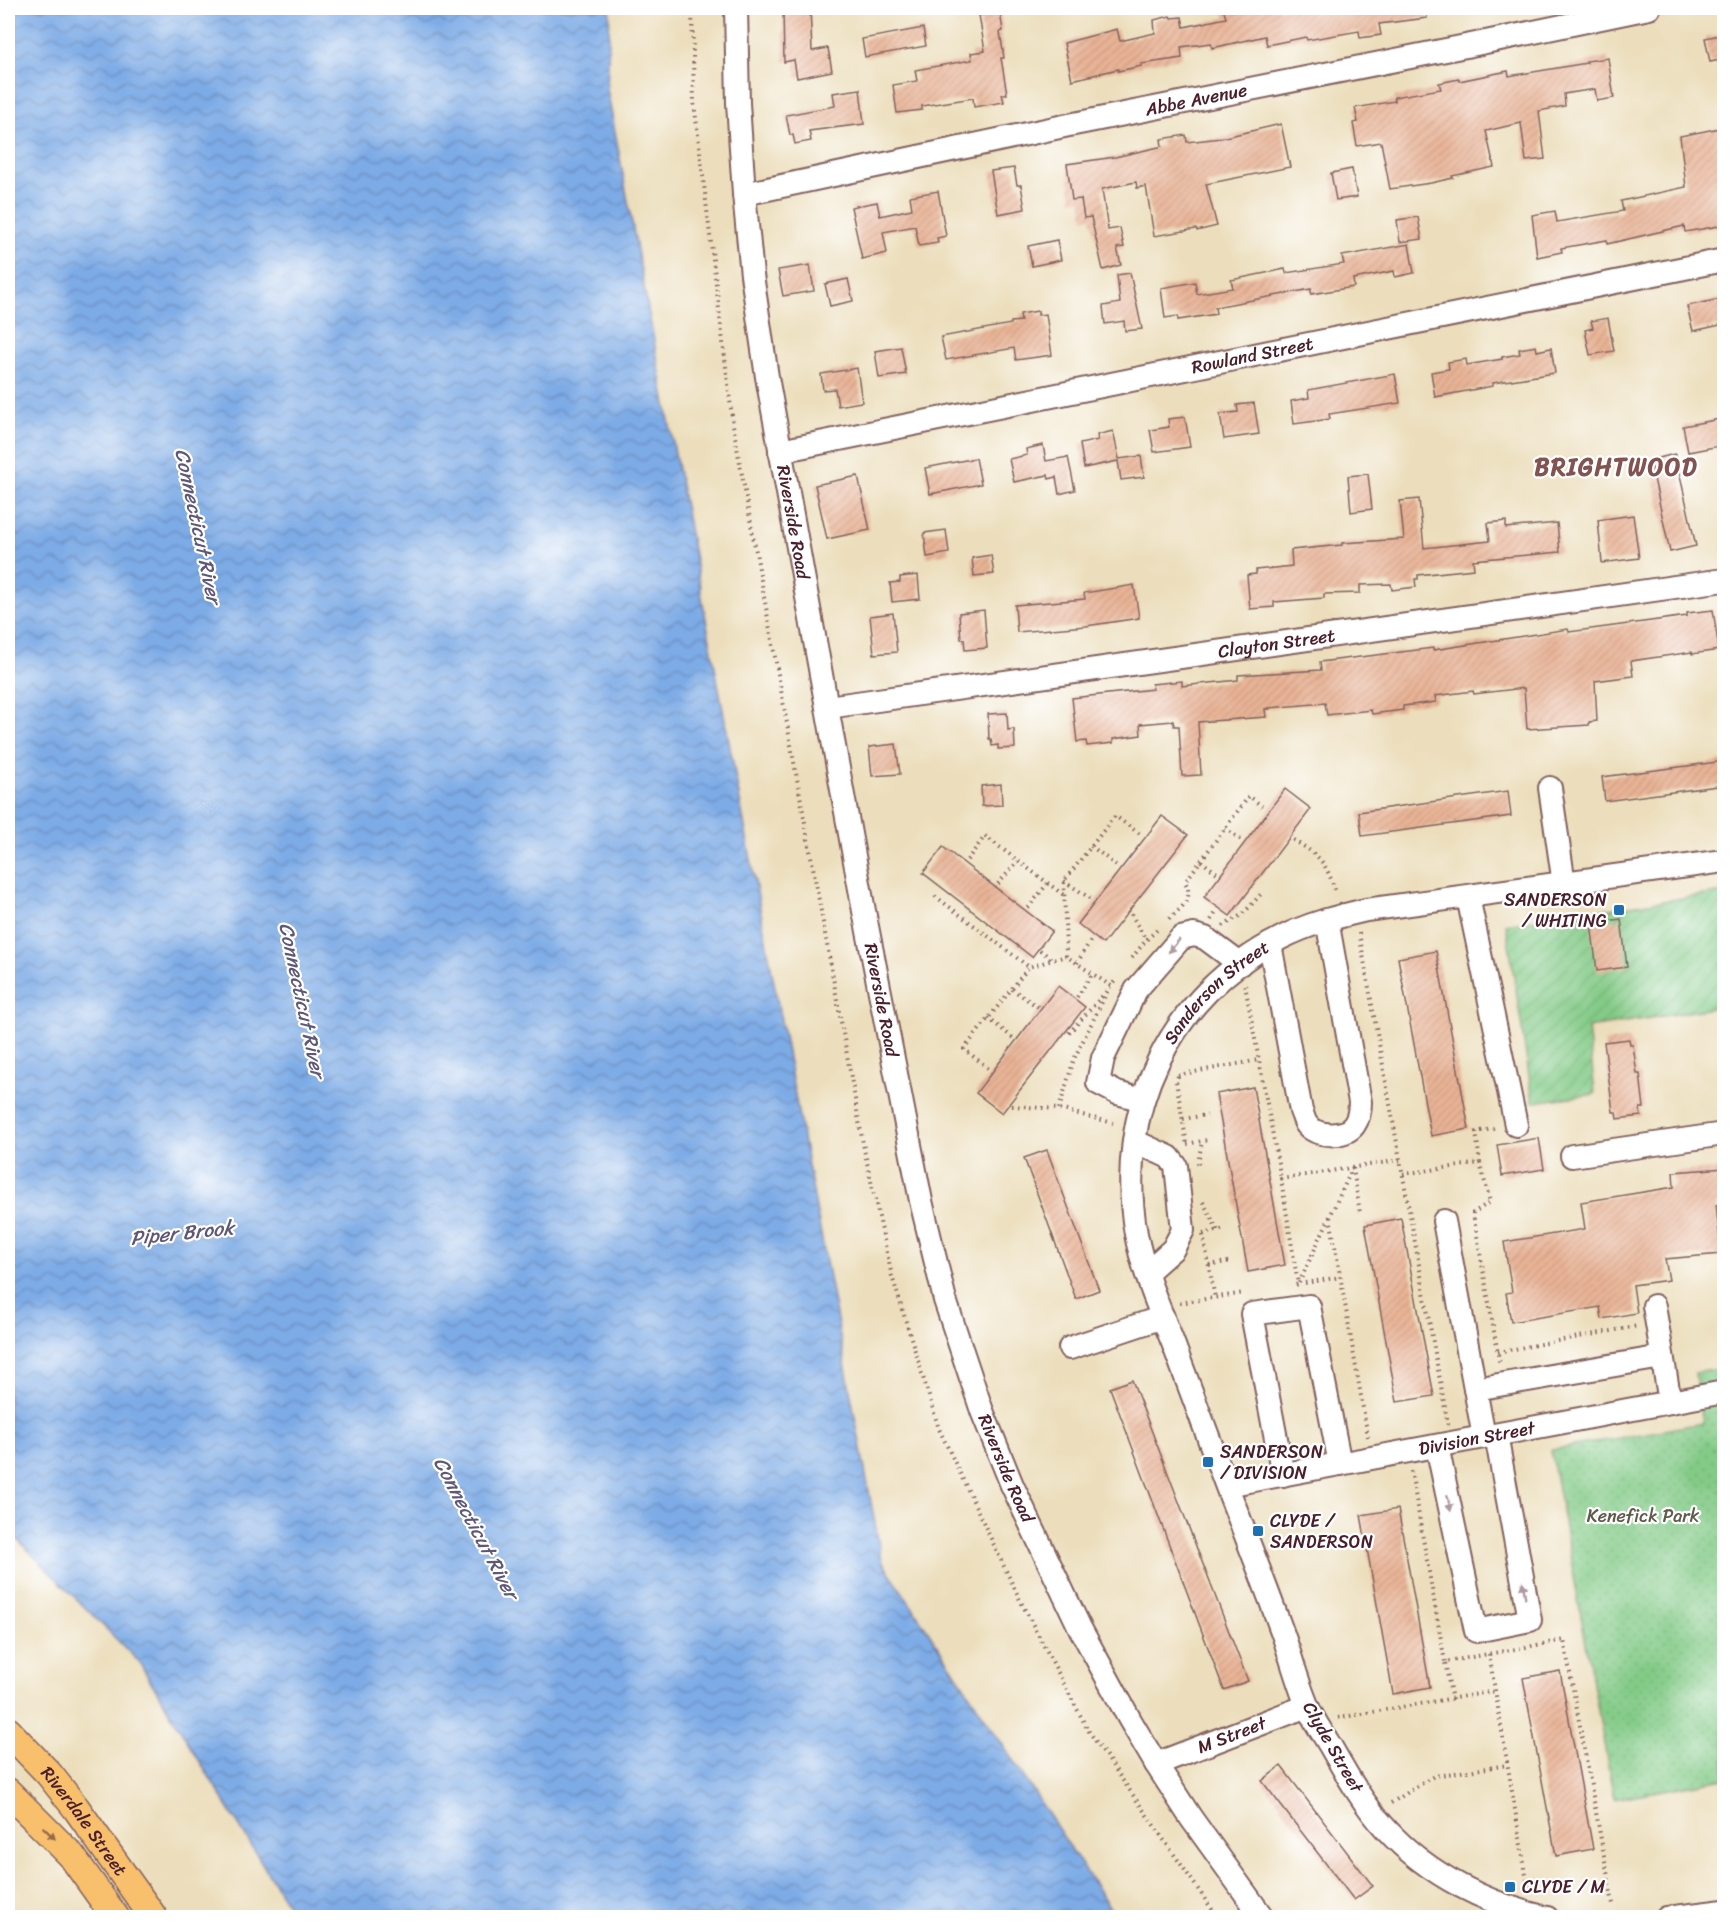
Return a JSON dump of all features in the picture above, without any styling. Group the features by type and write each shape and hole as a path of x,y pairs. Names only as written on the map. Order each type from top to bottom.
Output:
{"main road":[{"name":"Riverdale Street","path":"8,1731 49,1774 76,1808 154,1917"},
{"name":"Riverdale Street","path":"8,1792 71,1854 116,1917"}],"street":[{"name":"Riverside Road","path":"736,8 738,103 744,195 752,275 780,451 864,911 921,1201 945,1300 982,1412 1016,1495 1080,1628 1156,1764 1191,1818 1263,1917"},
{"name":"Abbe Avenue","path":"744,195 1068,125 1649,8"},
{"name":"Rowland Street","path":"780,451 1725,260"},
{"name":"Clayton Street","path":"828,707 1725,580"},
{"path":"1550,788 1564,884"},
{"name":"Sanderson Street","path":"1227,1485 1147,1272 1134,1216 1132,1175 1134,1141 1143,1100 1159,1058 1180,1025 1212,988 1242,971 1270,944 1327,920 1355,913 1725,861"},
{"path":"1468,897 1516,1125"},
{"path":"1270,944 1301,1111 1307,1125 1318,1132 1331,1134 1345,1132 1354,1126 1359,1115 1360,1102 1327,920"},
{"path":"1143,1100 1117,1094 1098,1083 1103,1058 1136,990 1181,938 1194,935 1205,938 1242,971"},
{"path":"1572,1156 1725,1134"},
{"path":"1134,1141 1169,1157 1176,1166 1183,1230 1173,1249 1147,1272"},
{"path":"1444,1221 1475,1389 1490,1436 1530,1620 1476,1631 1444,1445"},
{"path":"1283,1475 1252,1314 1310,1306 1340,1464"},
{"path":"1070,1348 1161,1312"},
{"path":"1655,1314 1670,1402"},
{"path":"1475,1389 1662,1357"},
{"name":"Division Street","path":"1227,1485 1725,1392"},
{"name":"Clyde Street","path":"1227,1485 1281,1629 1307,1707 1356,1792 1386,1829 1434,1870 1461,1887 1508,1907 1547,1917"},
{"name":"M Street","path":"1156,1764 1307,1707"},
{"path":"1667,1917 1725,1911"}],"path":[{"path":"1066,956 1064,881 1115,816 1140,834"},
{"path":"1225,828 1241,840"},
{"path":"967,860 985,836 1065,896"},
{"path":"1293,840 1315,853 1329,873 1336,893"},
{"path":"1091,846 1117,866"},
{"path":"998,884 1018,861"},
{"path":"1201,861 1217,873"},
{"path":"1064,881 1093,900"},
{"path":"1029,908 1048,883"},
{"path":"1214,931 1244,914 1261,894"},
{"path":"935,896 1029,968"},
{"path":"1355,913 1403,1174 1444,1445"},
{"path":"1131,914 1146,940"},
{"path":"1077,963 1092,938"},
{"path":"1040,950 1053,960"},
{"path":"988,1068 963,1049 1029,968 1066,956 1110,987 1069,1033"},
{"path":"1242,971 1281,1179 1296,1284"},
{"path":"1077,997 1093,973"},
{"path":"1012,989 1038,1007"},
{"path":"988,1018 1013,1038"},
{"path":"1173,1071 1178,1076 1259,1060"},
{"path":"1012,1106 1059,1109 1113,1123"},
{"path":"1183,1119 1207,1115"},
{"path":"1503,1384 1473,1212 1490,1202 1480,1163 1476,1132 1516,1125"},
{"path":"1187,1144 1204,1141 1197,1175"},
{"path":"1281,1179 1400,1160"},
{"path":"1403,1174 1480,1163"},
{"path":"1353,1167 1360,1213"},
{"path":"1296,1284 1353,1167"},
{"path":"1199,1196 1218,1231"},
{"path":"1330,1217 1371,1458"},
{"path":"1203,1234 1225,1228"},
{"path":"1209,1265 1232,1261"},
{"path":"1296,1284 1340,1277"},
{"path":"1161,1312 1249,1292"},
{"path":"1498,1352 1655,1314"},
{"path":"1411,1470 1452,1700"},
{"path":"1445,1662 1564,1640 1613,1904"},
{"path":"1489,1654 1529,1893"},
{"path":"1335,1719 1495,1691"},
{"path":"1389,1804 1434,1776 1508,1765"}],"green space":[{"path":"1724,892 1724,1006 1588,1028 1595,1094 1533,1102 1506,924"},
{"name":"Kenefick Park","path":"1724,1368 1724,1779 1614,1799 1551,1450 1703,1423 1695,1373"}],"water":[{"path":"8,8 610,8 607,89 882,1561 1116,1917 295,1917 139,1662 8,1530"}],"building":[{"path":"783,8 810,8 812,51 828,48 832,71 797,78 794,60 784,62"},
{"path":"1223,8 1427,8 1427,18 1379,24 1381,35 1360,38 1359,31 1307,40 1306,37 1267,45 1265,36 1212,48 1211,43 1181,47 1182,58 1141,64 1142,66 1072,80 1064,43 1117,29 1120,41 1155,33 1154,20 1170,16 1171,18 1182,17 1184,27 1226,18"},
{"path":"1000,12 1004,58 1001,58 1007,94 1002,94 1004,102 974,107 973,98 922,106 922,110 897,113 893,85 917,81 915,70 972,60 971,53 985,51 979,15"},
{"path":"923,28 926,46 865,57 862,39"},
{"path":"1725,34 1725,59 1710,62 1705,38"},
{"path":"1608,58 1614,98 1597,101 1595,89 1564,94 1565,106 1539,111 1545,159 1526,161 1521,123 1486,131 1494,167 1431,183 1390,189 1381,142 1357,146 1353,123 1358,122 1355,108 1395,101 1394,97 1441,89 1439,83 1459,79 1459,81 1508,71 1509,76"},
{"path":"860,89 864,124 809,131 811,141 795,144 793,135 790,135 786,115 835,106 833,93"},
{"path":"1281,124 1290,167 1206,184 1217,226 1197,231 1196,229 1154,236 1146,186 1137,188 1136,182 1102,189 1108,230 1120,228 1124,247 1117,248 1121,265 1103,270 1091,217 1084,218 1081,199 1072,200 1067,164 1115,157 1159,147 1162,146 1161,139 1186,135 1187,142 1221,138"},
{"path":"1725,127 1725,225 1685,232 1684,226 1607,244 1607,240 1561,248 1562,252 1537,257 1532,215 1555,211 1557,222 1623,211 1621,201 1686,187 1680,136"},
{"path":"1014,168 1017,185 1021,185 1025,209 998,214 991,171"},
{"path":"1352,169 1357,197 1336,200 1331,173"},
{"path":"938,191 946,236 937,238 938,243 919,246 915,226 883,232 887,253 862,259 851,207 877,202 880,216 912,209 910,196"},
{"path":"1418,217 1422,239 1400,242 1397,220"},
{"path":"1057,240 1061,260 1032,266 1028,246"},
{"path":"1409,244 1414,273 1395,277 1394,271 1353,279 1354,287 1311,294 1311,289 1215,307 1216,314 1178,320 1178,316 1165,318 1161,288 1195,282 1197,294 1233,288 1231,280 1285,269 1286,273 1344,264 1342,256"},
{"path":"810,265 814,291 783,296 778,270"},
{"path":"1130,273 1142,329 1125,331 1124,321 1105,324 1103,306 1120,303 1117,275"},
{"path":"848,279 853,301 830,306 825,284"},
{"path":"1725,298 1725,324 1693,331 1687,306"},
{"path":"1038,311 1038,315 1046,314 1052,355 1016,360 1014,348 946,360 941,337 1011,324 1011,322 1021,321 1020,314"},
{"path":"1608,318 1614,351 1590,355 1585,330 1593,328 1591,321"},
{"path":"1536,346 1537,351 1551,348 1555,373 1493,383 1493,386 1435,397 1431,372 1449,369 1448,362 1466,359 1467,365 1502,359 1502,357 1520,354 1519,349"},
{"path":"901,347 906,374 879,378 875,351"},
{"path":"857,368 862,402 838,406 835,389 823,390 821,374"},
{"path":"1395,374 1400,403 1329,414 1330,419 1294,424 1291,401 1309,398 1308,390"},
{"path":"1254,403 1259,434 1224,439 1220,414 1238,412 1237,405"},
{"path":"1185,417 1190,447 1154,452 1150,430 1169,427 1168,419"},
{"path":"1725,418 1725,445 1688,452 1683,426"},
{"path":"1113,431 1119,459 1141,456 1144,477 1121,480 1118,461 1084,468 1080,444 1098,440 1097,435"},
{"path":"1043,445 1046,461 1068,457 1075,490 1059,494 1056,477 1049,479 1048,475 1014,482 1009,459 1027,455 1026,449"},
{"path":"1675,454 1696,546 1670,552 1650,460"},
{"path":"976,458 981,484 930,494 925,468"},
{"path":"1368,474 1372,509 1351,512 1348,476"},
{"path":"858,476 870,530 827,539 815,485"},
{"path":"1419,499 1424,548 1490,541 1488,523 1506,521 1506,528 1557,523 1560,552 1473,560 1474,569 1418,575 1418,579 1415,579 1416,587 1392,590 1391,584 1360,585 1360,593 1324,594 1324,598 1274,602 1274,607 1250,609 1247,575 1256,574 1256,570 1292,566 1291,550 1342,545 1342,543 1404,539 1400,501"},
{"path":"1633,515 1639,558 1602,563 1598,520"},
{"path":"946,530 949,553 927,557 924,533"},
{"path":"991,555 994,574 974,576 972,558"},
{"path":"918,575 920,599 892,602 890,583 900,582 900,577"},
{"path":"1134,585 1139,618 1086,626 1017,632 1015,605 1085,599 1084,593"},
{"path":"984,610 987,648 965,650 964,639 961,639 959,613"},
{"path":"1713,610 1719,650 1631,661 1633,676 1595,681 1597,721 1589,722 1589,725 1527,729 1524,688 1435,696 1436,702 1403,706 1403,710 1372,714 1371,710 1327,715 1325,703 1268,708 1265,709 1266,717 1198,722 1201,775 1182,776 1179,726 1174,726 1173,721 1140,724 1141,735 1113,739 1113,743 1087,746 1086,741 1077,742 1072,698 1153,689 1152,684 1182,681 1182,686 1238,680 1238,675 1321,670 1320,662 1433,648 1433,650 1568,629 1569,632 1687,616 1687,613"},
{"path":"893,613 897,652 874,654 870,616"},
{"path":"1007,713 1008,730 1014,729 1015,748 998,749 998,745 992,746 991,739 989,739 988,714"},
{"path":"896,744 900,774 872,776 869,747"},
{"path":"1725,761 1725,785 1605,801 1602,777"},
{"path":"1001,784 1002,805 982,806 981,786"},
{"path":"1285,789 1311,809 1230,916 1204,897"},
{"path":"1508,791 1511,816 1362,836 1359,812"},
{"path":"1162,816 1188,835 1103,944 1078,924"},
{"path":"943,847 1052,931 1032,957 923,873"},
{"path":"1621,919 1627,967 1597,971 1591,923"},
{"path":"1436,951 1469,1129 1431,1136 1398,958"},
{"path":"1058,986 1085,1007 1002,1113 976,1093"},
{"path":"1629,1039 1630,1045 1633,1045 1637,1074 1640,1074 1644,1108 1640,1108 1641,1116 1617,1119 1616,1112 1613,1112 1604,1042"},
{"path":"1253,1087 1285,1265 1248,1272 1216,1094"},
{"path":"1539,1138 1544,1169 1502,1176 1497,1145"},
{"path":"1047,1150 1099,1290 1076,1299 1024,1158"},
{"path":"1725,1168 1725,1204 1716,1205 1721,1254 1665,1259 1669,1280 1633,1285 1637,1313 1602,1319 1600,1307 1511,1322 1506,1293 1512,1292 1504,1242 1585,1229 1581,1202 1674,1187 1673,1172"},
{"path":"1401,1218 1434,1396 1397,1402 1365,1225"},
{"path":"1132,1380 1248,1681 1224,1690 1110,1388"},
{"path":"1398,1509 1430,1687 1393,1694 1361,1515"},
{"path":"1560,1671 1593,1849 1556,1856 1523,1678"},
{"path":"1281,1766 1373,1886 1354,1900 1262,1781"}],"place":[{"name":"SANDERSON / WHITING","path":"1619,910"},
{"name":"SANDERSON / DIVISION","path":"1208,1462"},
{"name":"CLYDE / SANDERSON","path":"1258,1531"},
{"name":"CLYDE / M","path":"1510,1887"}],"district":[{"name":"BRIGHTWOOD","path":"1616,467"}],"water label":[{"name":"Connecticut River","path":"198,526"},
{"name":"Connecticut River","path":"302,1000"},
{"name":"Piper Brook","path":"182,1233"},
{"name":"Connecticut River","path":"476,1528"}]}
